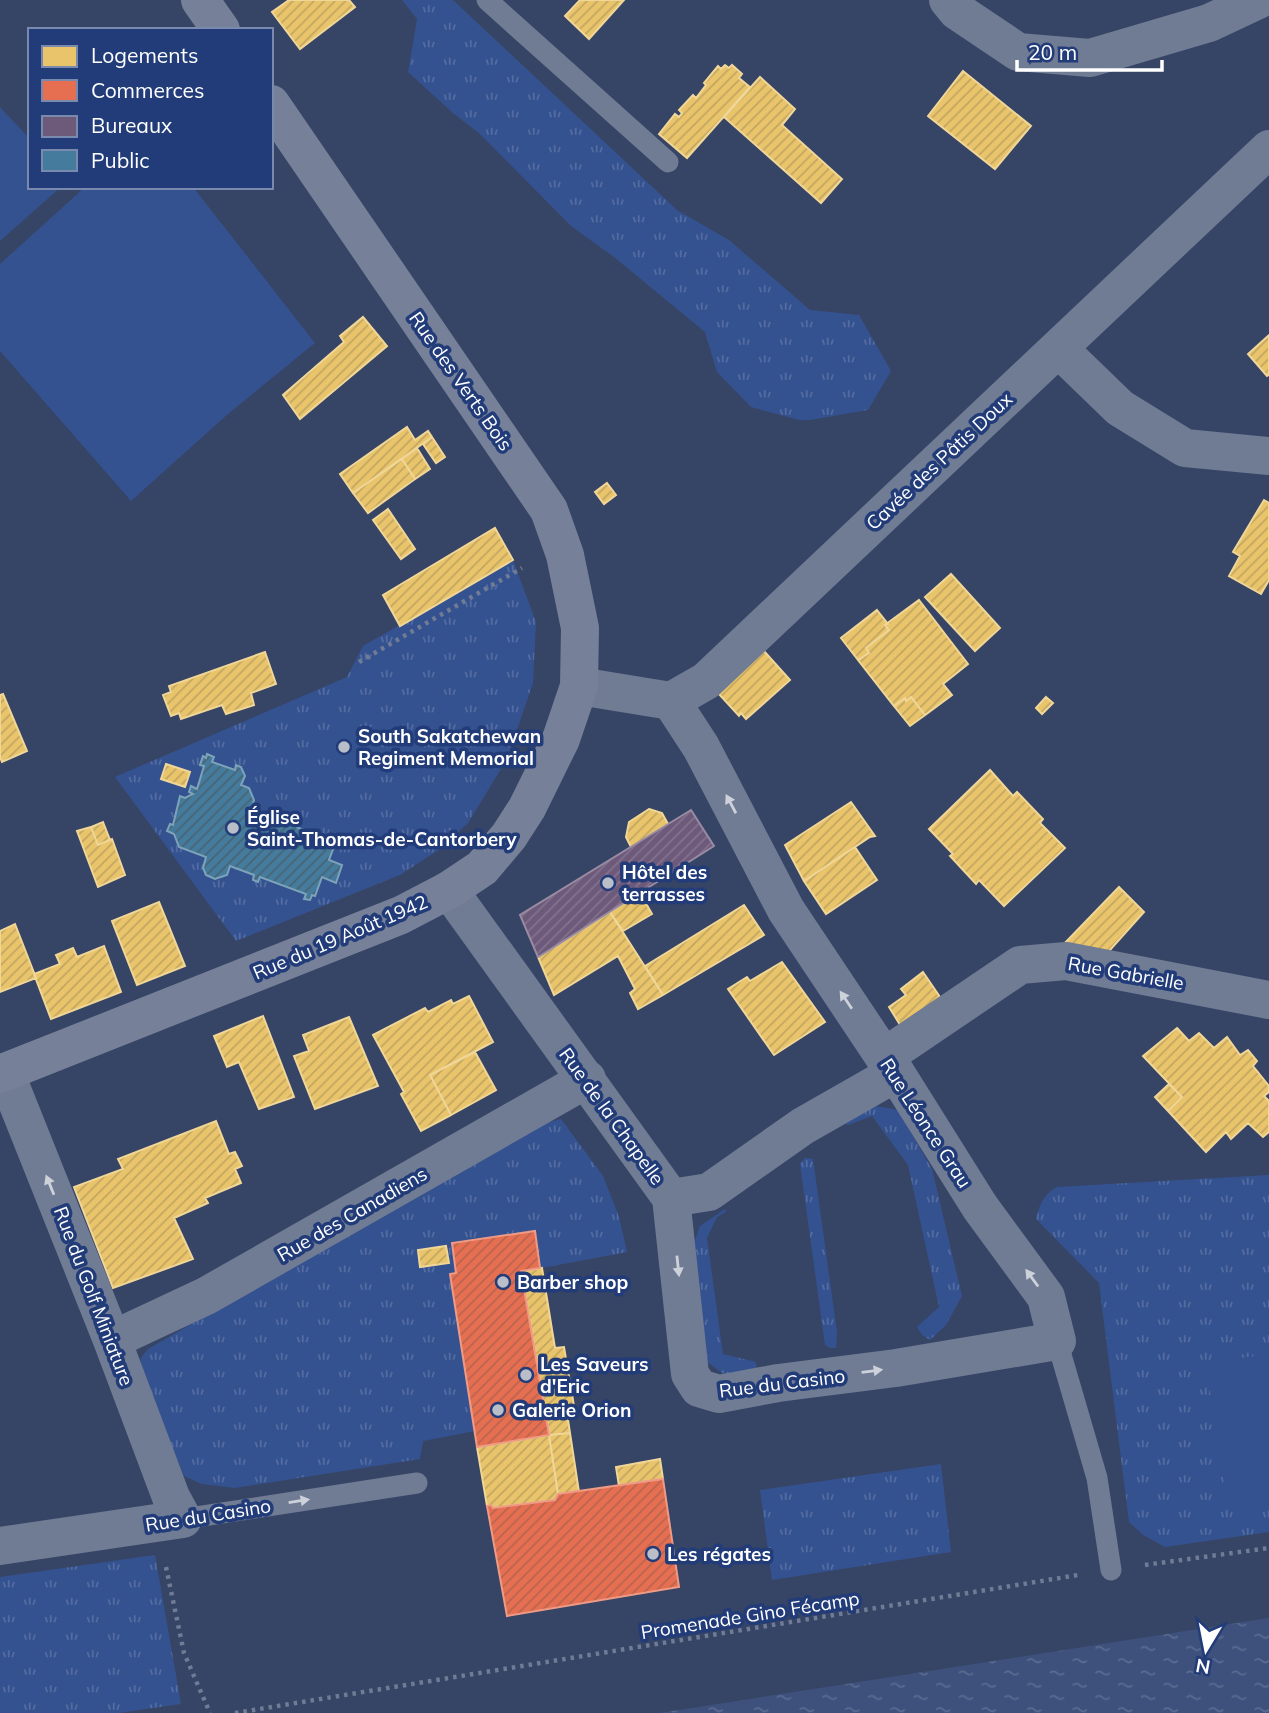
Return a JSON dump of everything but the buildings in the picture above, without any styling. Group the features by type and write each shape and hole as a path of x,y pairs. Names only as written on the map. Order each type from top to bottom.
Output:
{"main road":[{"path":"200,0 219,28"},
{"name":"Rue des Verts Bois","path":"273,107 549,510 565,555 580,628 579,686"},
{"name":"Rue du 19 Août 1942","path":"3,1073 401,915 482,869 509,836 527,808 561,739 579,686"}],"street":[{"path":"948,0 957,11 1018,52 1090,58 1209,23 1258,0"},
{"name":"Cavée des Pâtis Doux","path":"671,701 706,681 1269,149"},
{"path":"1059,349 1120,408 1185,448 1269,456"},
{"path":"579,686 671,701"},
{"name":"Rue Léonce Grau","path":"671,701 701,747 786,910 890,1065 980,1207 1046,1297 1057,1341"},
{"name":"Rue de la Chapelle","path":"449,890 671,1198 709,1192 890,1065"},
{"name":"Rue Gabrielle","path":"890,1065 1020,965 1066,961 1269,1000"},
{"name":"Rue du Golf Miniature","path":"3,1073 112,1340 171,1497 167,1521"},
{"name":"Rue des Canadiens","path":"112,1340 206,1296 587,1079"},
{"name":"Rue du Casino","path":"671,1198 690,1374 699,1388 719,1394 1057,1341"},
{"name":"Rue du Casino","path":"0,1546 167,1521"}],"lane":[{"path":"487,0 668,162"},
{"name":"Rue Léonce Grau","path":"1057,1341 1097,1478 1111,1570"},
{"name":"Rue du Casino","path":"167,1521 416,1483"}],"path":[{"path":"359,662 520,570"},
{"path":"167,1521 160,1541 184,1653 210,1713"},
{"name":"Promenade Gino Fécamp","path":"235,1713 1111,1570 1269,1548"}],"green space":[{"path":"402,0 453,0 677,210 729,240 810,310 859,315 891,371 868,410 799,420 751,407 717,372 705,332 614,257 571,226 480,134 408,72 417,19"},
{"path":"0,107 28,137 28,189 59,189 0,241"},
{"path":"83,189 195,189 315,343 228,414 131,501 0,351 0,264"},
{"path":"513,560 536,622 533,683 507,759 468,823 440,849 400,875 236,941 115,777 347,677 363,646"},
{"path":"870,1105 898,1110 932,1169 962,1296 946,1325 930,1340 922,1335 917,1327 939,1307 908,1165 872,1116 848,1125 844,1123"},
{"path":"561,1119 603,1176 619,1217 627,1252 540,1268 534,1231 452,1243 475,1431 423,1441 420,1459 235,1488 202,1484 184,1476 139,1369 141,1358 148,1349 536,1125"},
{"path":"805,1158 813,1159 837,1332 836,1348 825,1345 800,1164"},
{"path":"1269,1175 1269,1532 1165,1547 1143,1535 1129,1522 1099,1283 1036,1219 1037,1214 1045,1197 1057,1187"},
{"path":"725,1209 726,1212 717,1217 707,1238 723,1354 756,1362 757,1372 728,1377 704,1360 692,1249 700,1226"},
{"path":"1269,1354 1269,1498 1227,1504 1206,1363"},
{"path":"941,1464 951,1552 772,1580 760,1490"},
{"path":"155,1555 181,1704 118,1713 0,1713 0,1577"}],"water":[{"path":"1269,1618 1269,1713 660,1713 737,1701"}],"place":[{"name":"South Sakatchewan Regiment Memorial","path":"344,747"},
{"name":"Église Saint-Thomas-de-Cantorbery","path":"233,828"},
{"name":"Hôtel des terrasses","path":"608,883"},
{"name":"Barber shop","path":"503,1282"},
{"name":"Les Saveurs d'Eric","path":"526,1375"},
{"name":"Galerie Orion","path":"498,1410"},
{"name":"Les régates","path":"653,1554"}]}
